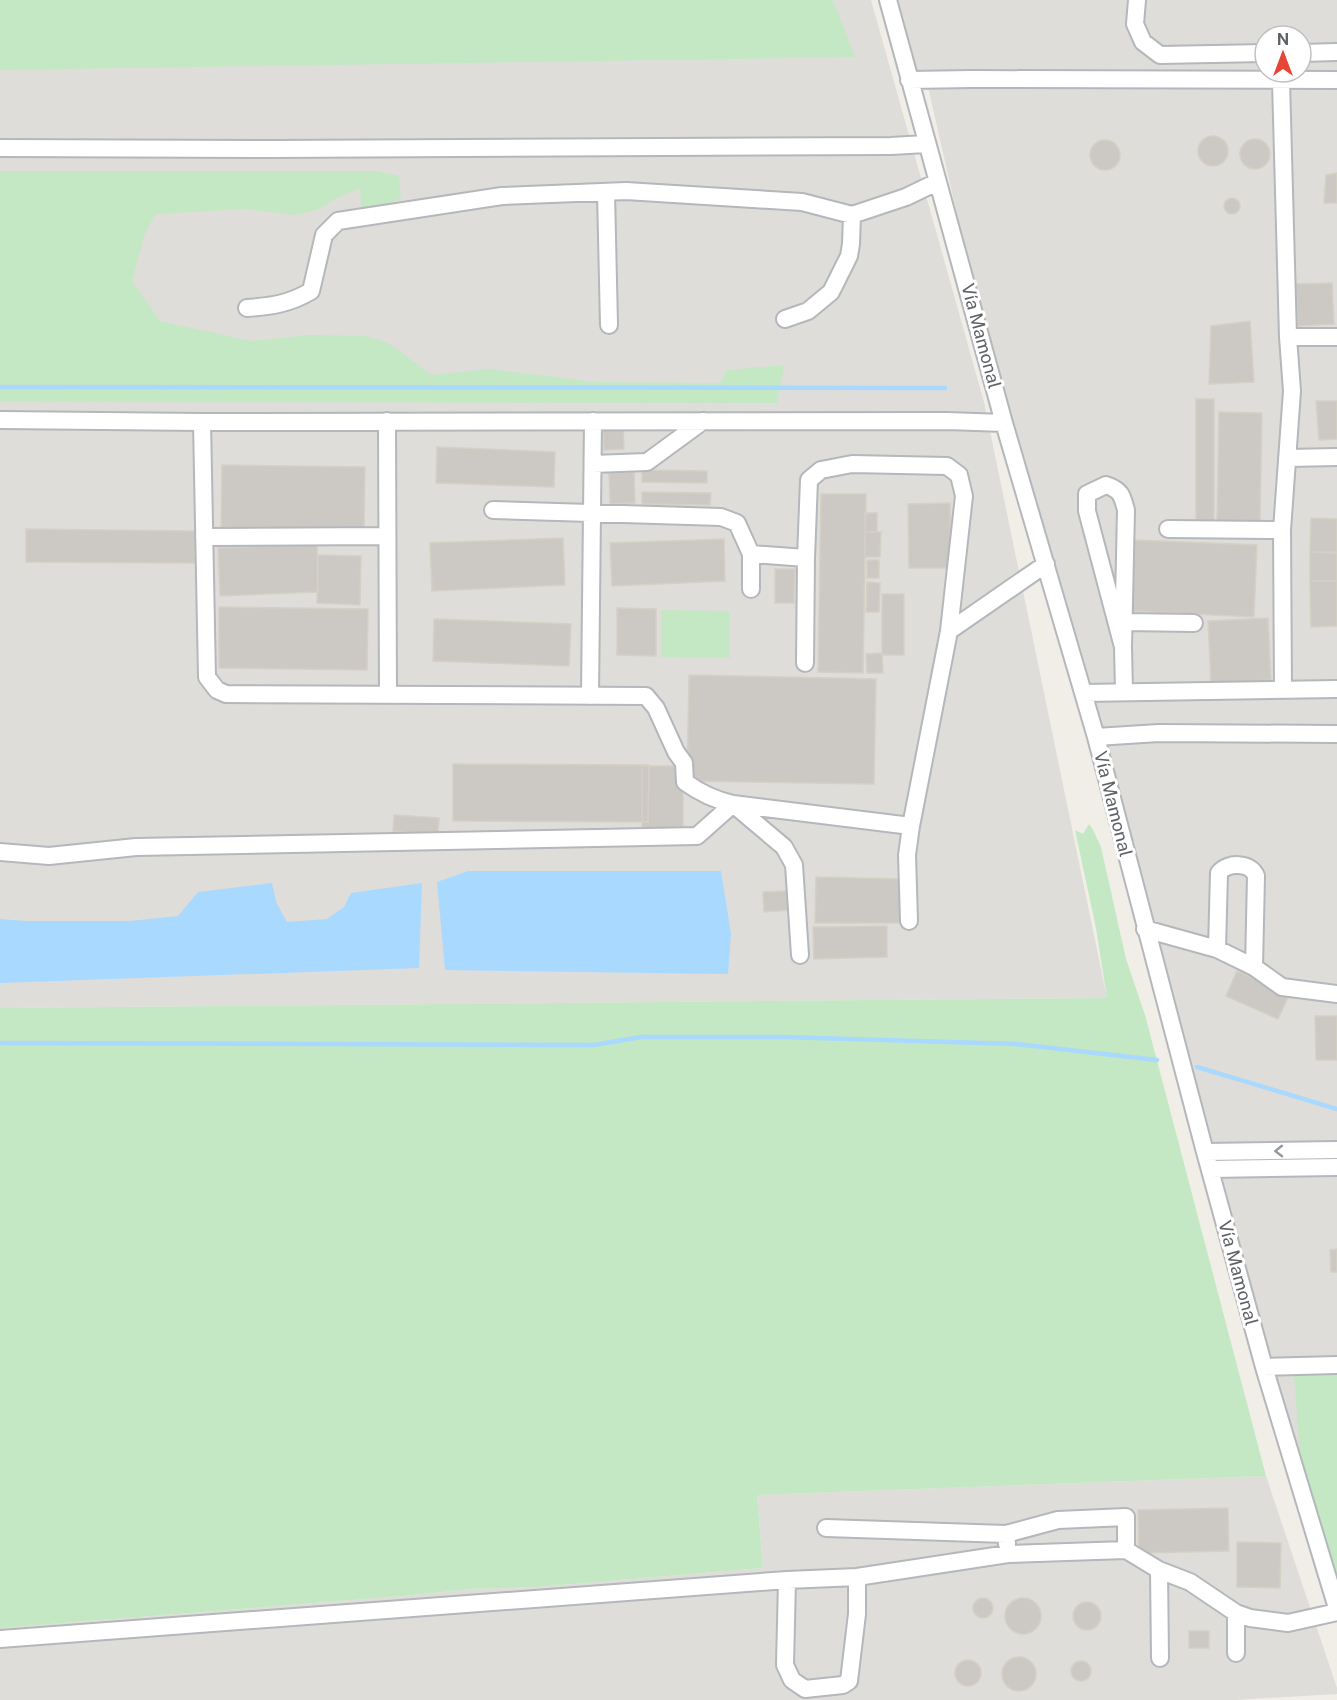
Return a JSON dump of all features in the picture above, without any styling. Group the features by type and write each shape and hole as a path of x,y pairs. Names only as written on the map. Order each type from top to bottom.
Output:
{"street":[{"name":"Vía Mamonal","path":"888,0 1004,423 1096,737 1145,929 1264,1366 1337,1610"},
{"path":"1137,0 1135,24 1143,42 1160,55 1253,53"},
{"path":"1313,53 1337,52"},
{"path":"909,80 1253,81"},
{"path":"1313,80 1337,80"},
{"path":"1281,84 1288,337 1292,391 1282,530 1283,690"},
{"path":"0,148 295,149 926,144"},
{"path":"247,308 275,306 297,299 311,291 324,235 338,221 502,196 626,191 802,202 852,215 906,197 937,182"},
{"path":"606,193 609,325"},
{"path":"785,319 808,311 831,292 849,256 852,215"},
{"path":"1288,337 1337,337"},
{"path":"0,420 947,421 1004,423"},
{"path":"387,421 388,694"},
{"path":"590,696 592,421"},
{"path":"592,464 647,462 703,421"},
{"path":"202,422 207,677 217,690 226,693 648,697 684,763 685,782 715,800 911,826"},
{"path":"1287,458 1337,457"},
{"path":"805,663 809,480 821,470 852,464 947,465 959,475 964,496 949,631 907,855 909,921"},
{"path":"1123,647 1087,511 1087,494 1106,484 1117,488 1122,495 1126,510 1124,691"},
{"path":"494,510 721,517 737,523 751,554 751,589"},
{"path":"1168,529 1282,530"},
{"path":"204,537 387,536"},
{"path":"751,554 806,558"},
{"path":"949,631 1046,564"},
{"path":"1123,622 1194,623"},
{"path":"1083,693 1337,689"},
{"path":"1096,737 1159,733 1337,734"},
{"path":"0,852 49,856 136,847 696,836 733,804"},
{"path":"733,804 784,847 794,865 800,955"},
{"path":"1217,949 1219,873 1228,865 1249,867 1256,876 1254,967"},
{"path":"1145,929 1217,949 1254,967 1282,987 1337,994"},
{"path":"1205,1152 1337,1150"},
{"path":"1210,1169 1337,1167"},
{"path":"1264,1366 1337,1365"},
{"path":"826,1528 1006,1534 1058,1520 1126,1517 1126,1550"},
{"path":"1006,1534 1008,1554"},
{"path":"0,1639 787,1580 857,1577 1008,1554 1126,1550 1159,1570 1190,1582 1236,1613 1250,1618 1288,1623 1337,1610"},
{"path":"1159,1570 1160,1658"},
{"path":"787,1580 785,1665 792,1680 805,1689 843,1685 849,1681 857,1614 857,1577"},
{"path":"1236,1613 1236,1653"}],"shaded area":[{"path":"0,0 871,0 984,402 1107,998 0,1008"},
{"path":"888,0 1337,0 1337,1145 1209,1144 1004,423 927,82 909,80"},
{"path":"1337,1167 1337,1616 1210,1169"},
{"path":"1266,1476 1337,1688 1337,1694 1235,1700 0,1700 0,1628 472,1589 536,1587 763,1568 757,1495"}],"green space":[{"path":"0,0 833,0 855,57 0,70"},
{"path":"0,171 377,171 399,176 401,198 362,214 360,188 319,209 294,215 246,209 155,214 144,236 132,281 160,321 251,341 308,335 366,336 390,344 431,375 488,369 596,382 720,383 727,370 784,365 777,403 0,402"},
{"path":"661,610 730,611 730,658 661,657"},
{"path":"1089,824 1101,847 1126,959 1145,1015 1266,1476 757,1495 763,1568 536,1587 472,1589 0,1628 0,1008 1107,998 1096,928 1075,830 1083,834"},
{"path":"1337,1375 1337,1585 1300,1453 1294,1376"}],"water":[{"path":"468,871 721,871 731,934 728,974 445,970 437,882"},
{"path":"272,883 276,902 287,922 327,919 344,907 351,893 422,883 419,968 0,983 0,919 130,921 178,916 198,892"}],"building":[{"path":"1213,136 1224,140 1228,151 1224,162 1213,166 1202,162 1198,151 1202,140"},
{"path":"1255,139 1266,143 1270,154 1266,165 1255,169 1244,165 1240,154 1244,143"},
{"path":"1105,140 1116,144 1120,155 1116,166 1105,170 1094,166 1090,155 1094,144"},
{"path":"1337,173 1337,203 1324,203 1326,175"},
{"path":"1232,198 1238,200 1240,206 1238,212 1232,214 1226,212 1224,206 1226,200"},
{"path":"1332,283 1334,324 1298,326 1296,284"},
{"path":"1250,321 1254,382 1209,384 1211,326"},
{"path":"1196,399 1214,399 1214,521 1196,521"},
{"path":"1316,401 1337,401 1337,439 1319,440"},
{"path":"1219,412 1262,413 1260,522 1217,521"},
{"path":"623,426 624,449 604,450 603,427"},
{"path":"437,447 555,452 554,487 436,483"},
{"path":"222,465 365,467 364,531 221,529"},
{"path":"642,470 707,471 707,483 642,482"},
{"path":"634,472 635,503 610,504 609,473"},
{"path":"642,492 711,493 710,505 642,504"},
{"path":"821,494 866,494 863,673 818,672"},
{"path":"950,503 951,568 909,568 908,504"},
{"path":"865,513 877,513 877,532 865,532"},
{"path":"1311,518 1337,519 1337,553 1310,552"},
{"path":"26,529 195,531 195,563 26,562"},
{"path":"865,532 881,532 880,557 865,557"},
{"path":"563,538 565,585 432,591 430,543"},
{"path":"724,539 725,581 612,586 610,543"},
{"path":"1134,540 1257,545 1254,617 1131,611"},
{"path":"317,544 318,592 220,596 218,548"},
{"path":"1310,552 1337,552 1337,581 1310,581"},
{"path":"318,555 361,556 360,605 317,603"},
{"path":"867,560 879,560 879,578 867,578"},
{"path":"775,569 795,569 794,603 775,603"},
{"path":"1310,581 1337,581 1337,626 1311,627"},
{"path":"867,582 880,583 879,612 866,612"},
{"path":"882,594 904,594 904,655 882,655"},
{"path":"219,607 368,609 367,670 219,668"},
{"path":"617,608 656,609 656,656 617,655"},
{"path":"1268,618 1271,680 1211,683 1208,621"},
{"path":"434,619 571,624 569,666 433,661"},
{"path":"882,653 883,673 867,673 866,654"},
{"path":"689,675 876,679 874,784 687,781"},
{"path":"453,764 649,765 648,822 453,821"},
{"path":"642,766 683,766 683,835 642,835"},
{"path":"394,815 439,818 438,835 393,831"},
{"path":"816,877 900,879 901,923 815,923"},
{"path":"788,891 789,910 764,912 763,892"},
{"path":"887,926 887,957 814,959 813,927"},
{"path":"1237,971 1290,993 1278,1019 1226,996"},
{"path":"1315,1016 1337,1016 1337,1060 1316,1060"},
{"path":"1337,1249 1337,1272 1331,1272 1330,1250"},
{"path":"1228,1508 1229,1551 1139,1553 1138,1510"},
{"path":"1237,1542 1281,1543 1280,1588 1237,1587"},
{"path":"983,1598 990,1601 993,1608 990,1615 983,1618 976,1615 973,1608 976,1601"},
{"path":"1023,1598 1035,1604 1041,1616 1035,1628 1023,1634 1011,1628 1005,1616 1011,1604"},
{"path":"1087,1602 1097,1606 1101,1616 1097,1626 1087,1630 1077,1626 1073,1616 1077,1606"},
{"path":"1189,1631 1209,1631 1209,1648 1189,1648"},
{"path":"1019,1657 1031,1662 1036,1674 1031,1686 1019,1691 1007,1686 1002,1674 1007,1662"},
{"path":"968,1660 977,1664 981,1673 977,1682 968,1686 959,1682 955,1673 959,1664"},
{"path":"1077,1661 1085,1661 1091,1667 1091,1675 1085,1681 1077,1681 1071,1675 1071,1667"}],"waterway":[{"path":"0,387 945,388"},
{"path":"0,1043 594,1045 641,1037 783,1037 1016,1044 1157,1060"},
{"path":"1197,1067 1337,1109"}]}
